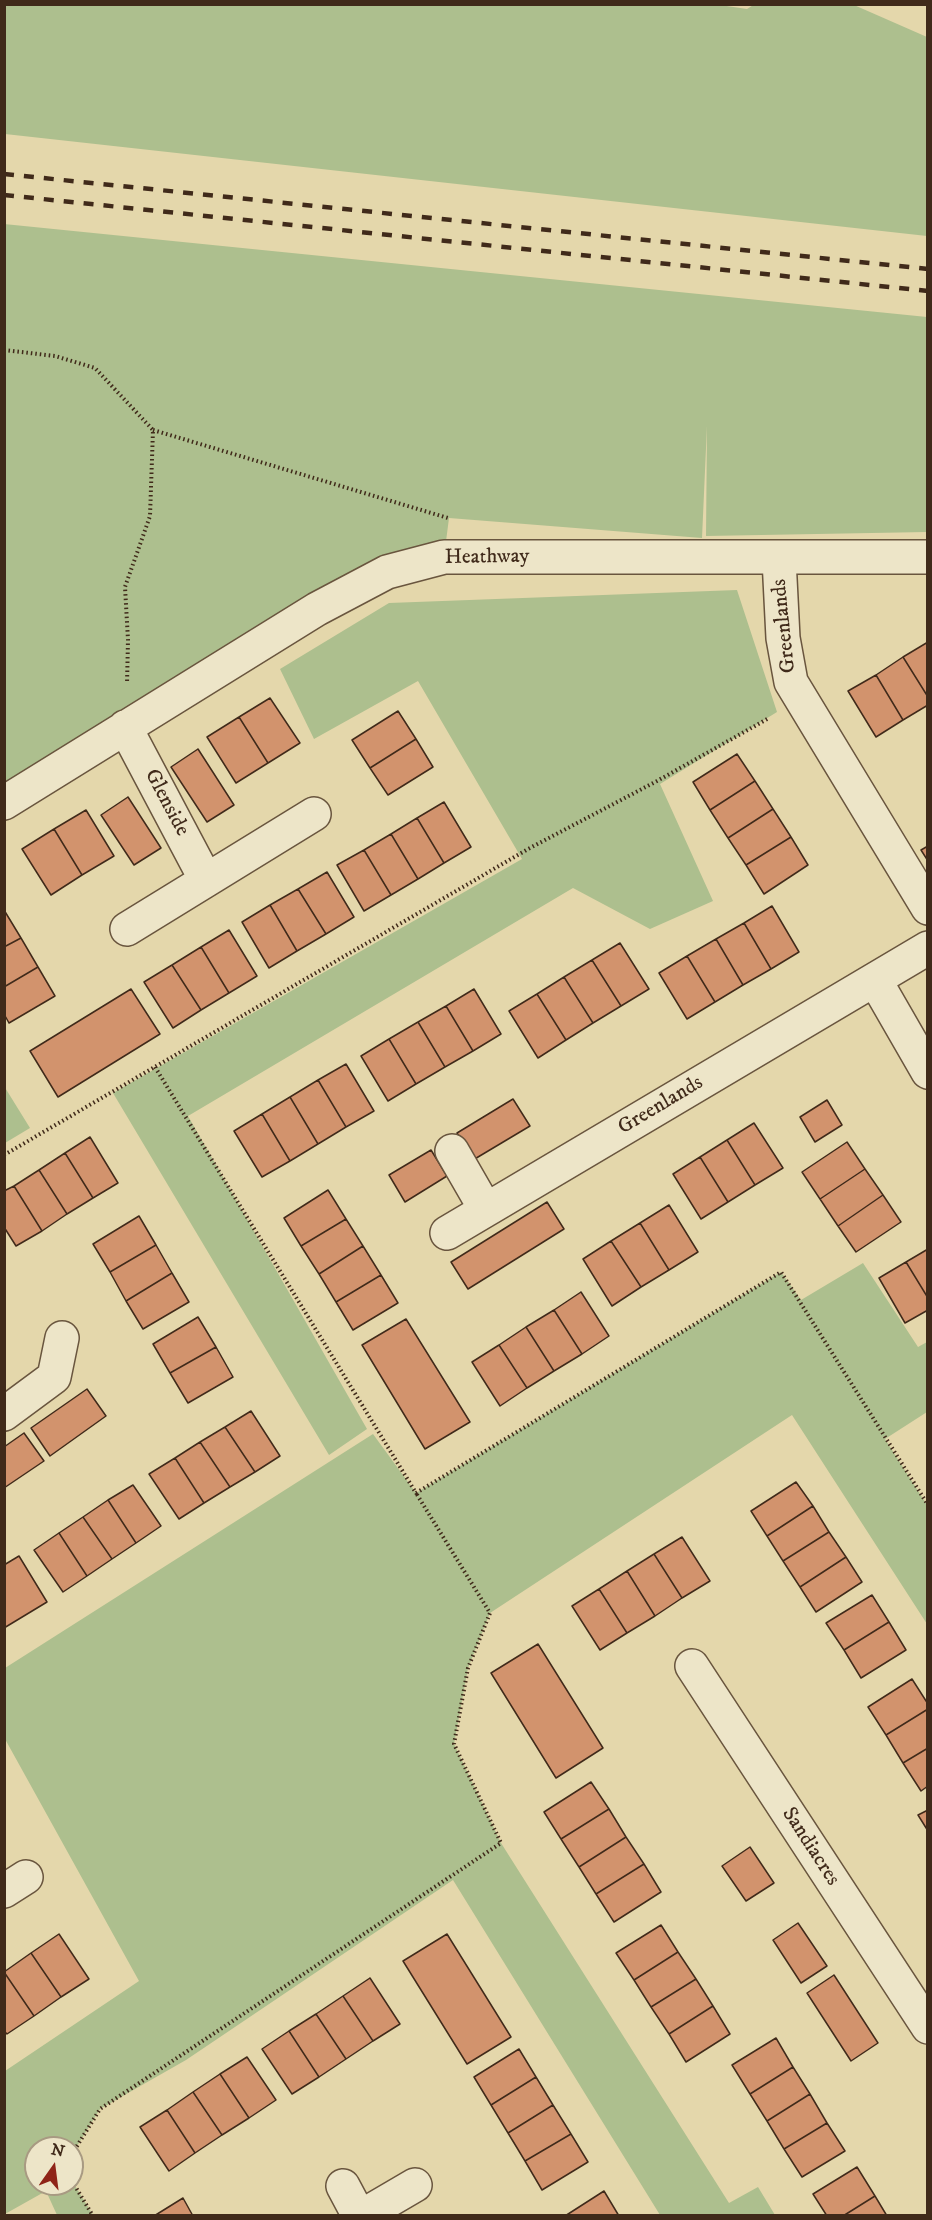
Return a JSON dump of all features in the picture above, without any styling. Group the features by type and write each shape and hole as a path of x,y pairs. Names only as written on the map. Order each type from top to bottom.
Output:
{"street":[{"name":"Heathway","path":"4,803 317,609 387,573 444,557 779,559 927,557"},
{"name":"Greenlands","path":"779,559 783,638 791,682 927,908"},
{"name":"Glenside","path":"125,727 206,880"},
{"path":"127,929 314,814"},
{"name":"Greenlands","path":"447,1233 927,948"},
{"path":"875,980 927,1072"},
{"path":"452,1151 486,1210"},
{"path":"4,1414 54,1377 62,1338"},
{"name":"Sandiacres","path":"692,1666 927,2027"},
{"path":"343,2186 360,2216 415,2185"}],"path":[{"path":"4,350 55,356 95,368 153,430 449,518 444,557"},
{"path":"125,727 128,640 125,587 150,516 153,430"},
{"path":"4,1155 528,849 657,781 801,700"},
{"path":"83,2136 100,2109 501,1843 454,1744 468,1668 490,1613 155,1067"},
{"path":"416,1493 781,1272 927,1505"},
{"path":"81,2196 93,2216"}],"green space":[{"path":"713,4 747,9 755,4 854,5 927,37 927,236 5,134 5,5"},
{"path":"4,224 927,317 927,532 706,536 707,426 702,538 449,518 444,557 5,803"},
{"path":"737,590 777,712 660,784 713,901 650,929 573,888 188,1116 367,1429 329,1455 113,1093 522,859 418,681 314,739 280,669 389,603"},
{"path":"4,1086 30,1128 5,1143 4,1143"},
{"path":"863,1263 918,1347 927,1342 927,1412 885,1439 927,1505 927,1624 792,1415 490,1613 468,1668 454,1744 501,1843 729,2203 758,2187 775,2215 660,2215 453,1880 186,2060 100,2109 83,2136 24,2136 24,2196 37,2196 5,2214 5,2071 139,1981 5,1739 5,1668 373,1434 416,1493 781,1272 801,1300"},
{"path":"48,2196 81,2196 93,2215 57,2215"}],"building":[{"path":"928,642 928,697 903,657"},
{"path":"903,657 928,697 928,705 903,720 876,675"},
{"path":"876,675 903,720 876,737 848,691"},
{"path":"270,698 300,743 268,763 239,717"},
{"path":"398,711 416,739 370,768 352,740"},
{"path":"239,717 268,763 236,783 207,737"},
{"path":"416,739 433,767 388,795 370,768"},
{"path":"198,749 234,805 207,822 171,767"},
{"path":"737,754 755,781 710,810 693,782"},
{"path":"755,781 773,809 728,838 710,810"},
{"path":"128,797 161,848 134,865 101,815"},
{"path":"444,802 471,847 444,863 417,818"},
{"path":"773,809 791,837 746,865 728,838"},
{"path":"86,810 114,856 82,875 54,829"},
{"path":"417,818 444,863 418,879 391,834"},
{"path":"54,829 82,875 51,895 22,849"},
{"path":"391,834 418,879 391,895 364,850"},
{"path":"791,837 808,865 764,894 746,865"},
{"path":"928,846 928,861 921,850"},
{"path":"364,850 391,895 364,911 337,865"},
{"path":"327,872 354,917 326,934 298,889"},
{"path":"298,889 326,934 297,951 270,905"},
{"path":"270,905 297,951 269,968 242,922"},
{"path":"772,906 799,952 771,969 744,923"},
{"path":"4,910 21,938 4,947"},
{"path":"744,923 771,969 743,985 716,939"},
{"path":"229,930 257,976 229,993 201,947"},
{"path":"21,938 38,967 4,987 4,947"},
{"path":"716,939 743,985 715,1002 687,956"},
{"path":"620,943 649,989 621,1006 592,960"},
{"path":"201,947 229,993 201,1010 172,965"},
{"path":"687,956 715,1002 687,1019 659,973"},
{"path":"592,960 621,1006 593,1023 564,977"},
{"path":"172,965 201,1010 173,1028 144,982"},
{"path":"38,967 55,996 9,1023 4,1014 4,987"},
{"path":"564,977 593,1023 566,1040 537,994"},
{"path":"131,989 160,1034 58,1097 30,1051"},
{"path":"474,989 501,1034 473,1051 446,1006"},
{"path":"537,994 566,1040 538,1058 509,1011"},
{"path":"446,1006 473,1051 445,1067 418,1022"},
{"path":"418,1022 445,1067 416,1084 389,1039"},
{"path":"389,1039 416,1084 388,1101 361,1056"},
{"path":"346,1064 374,1111 346,1127 318,1080"},
{"path":"318,1080 346,1127 318,1144 290,1097"},
{"path":"290,1097 318,1144 290,1161 262,1114"},
{"path":"513,1099 530,1126 473,1160 457,1133"},
{"path":"827,1100 842,1125 815,1142 800,1117"},
{"path":"262,1114 290,1161 262,1177 234,1131"},
{"path":"754,1123 783,1168 755,1185 727,1140"},
{"path":"90,1137 118,1183 93,1198 65,1153"},
{"path":"727,1140 755,1185 728,1202 700,1157"},
{"path":"847,1142 865,1169 820,1199 802,1172"},
{"path":"431,1150 447,1176 405,1202 389,1175"},
{"path":"65,1153 93,1198 67,1214 39,1170"},
{"path":"700,1157 728,1202 701,1219 673,1174"},
{"path":"865,1169 883,1195 838,1226 820,1199"},
{"path":"39,1170 67,1214 42,1231 14,1186"},
{"path":"14,1186 42,1231 16,1246 4,1227 4,1191"},
{"path":"328,1190 346,1219 301,1246 284,1218"},
{"path":"883,1195 901,1222 856,1252 838,1226"},
{"path":"547,1202 564,1229 468,1289 451,1262"},
{"path":"669,1205 698,1252 669,1270 640,1223"},
{"path":"139,1216 156,1245 110,1272 93,1244"},
{"path":"346,1219 363,1246 319,1274 301,1246"},
{"path":"640,1223 669,1270 641,1287 611,1241"},
{"path":"611,1241 641,1287 612,1306 583,1259"},
{"path":"156,1245 172,1273 126,1301 110,1272"},
{"path":"363,1246 381,1275 336,1302 319,1274"},
{"path":"928,1249 928,1298 906,1262"},
{"path":"906,1262 928,1298 928,1310 905,1323 879,1278"},
{"path":"172,1273 189,1302 143,1329 126,1301"},
{"path":"381,1275 398,1303 353,1330 336,1302"},
{"path":"581,1292 609,1336 582,1354 554,1310"},
{"path":"554,1310 582,1354 554,1371 526,1327"},
{"path":"198,1317 216,1347 170,1373 153,1344"},
{"path":"406,1319 470,1422 425,1449 362,1345"},
{"path":"526,1327 554,1371 527,1388 499,1345"},
{"path":"499,1345 527,1388 500,1406 472,1362"},
{"path":"216,1347 233,1377 188,1403 170,1373"},
{"path":"87,1389 106,1416 50,1456 31,1428"},
{"path":"251,1411 280,1456 255,1472 225,1427"},
{"path":"225,1427 255,1472 230,1487 200,1442"},
{"path":"24,1433 44,1461 4,1488 4,1447"},
{"path":"200,1442 230,1487 204,1503 175,1458"},
{"path":"175,1458 204,1503 179,1519 149,1474"},
{"path":"796,1482 813,1506 767,1536 751,1511"},
{"path":"133,1485 161,1526 136,1543 108,1500"},
{"path":"108,1500 136,1543 112,1559 83,1517"},
{"path":"813,1506 829,1532 783,1561 767,1536"},
{"path":"83,1517 112,1559 87,1576 59,1533"},
{"path":"829,1532 846,1557 800,1587 783,1561"},
{"path":"59,1533 87,1576 63,1592 34,1550"},
{"path":"682,1537 710,1581 682,1598 654,1554"},
{"path":"654,1554 682,1598 655,1616 627,1571"},
{"path":"19,1556 47,1602 4,1628 4,1565"},
{"path":"846,1557 862,1582 816,1612 800,1587"},
{"path":"627,1571 655,1616 627,1633 599,1589"},
{"path":"599,1589 627,1633 600,1650 572,1606"},
{"path":"872,1595 889,1622 844,1650 826,1623"},
{"path":"889,1622 906,1650 861,1678 844,1650"},
{"path":"538,1644 603,1748 556,1778 491,1673"},
{"path":"912,1679 928,1704 928,1709 886,1735 868,1707"},
{"path":"928,1709 928,1748 903,1763 886,1735"},
{"path":"928,1748 928,1786 921,1791 903,1763"},
{"path":"591,1782 609,1809 561,1839 544,1812"},
{"path":"609,1809 626,1837 579,1867 561,1839"},
{"path":"928,1810 928,1831 918,1815"},
{"path":"626,1837 644,1864 596,1894 579,1867"},
{"path":"750,1847 774,1883 746,1901 722,1866"},
{"path":"644,1864 661,1892 614,1922 596,1894"},
{"path":"798,1923 827,1966 801,1983 773,1940"},
{"path":"661,1925 678,1952 634,1980 616,1953"},
{"path":"59,1934 89,1979 61,1997 31,1953"},
{"path":"447,1934 511,2037 467,2064 403,1961"},
{"path":"678,1952 696,1979 651,2007 634,1980"},
{"path":"31,1953 61,1997 34,2016 4,1972"},
{"path":"4,1972 34,2016 7,2034 4,2031"},
{"path":"834,1975 878,2043 851,2061 807,1993"},
{"path":"370,1978 400,2024 373,2041 343,1996"},
{"path":"696,1979 713,2006 669,2034 651,2007"},
{"path":"343,1996 373,2041 346,2059 316,2014"},
{"path":"713,2006 730,2034 686,2062 669,2034"},
{"path":"316,2014 346,2059 319,2077 289,2031"},
{"path":"289,2031 319,2077 292,2094 262,2049"},
{"path":"776,2038 793,2067 750,2094 732,2065"},
{"path":"519,2049 536,2077 491,2105 474,2077"},
{"path":"247,2057 276,2100 249,2118 220,2074"},
{"path":"793,2067 810,2094 767,2121 750,2094"},
{"path":"220,2074 249,2118 222,2135 193,2092"},
{"path":"536,2077 553,2105 508,2133 491,2105"},
{"path":"193,2092 222,2135 195,2153 167,2110"},
{"path":"810,2094 827,2123 784,2149 767,2121"},
{"path":"553,2105 571,2134 525,2161 508,2133"},
{"path":"167,2110 195,2153 169,2171 140,2127"},
{"path":"827,2123 845,2151 802,2177 784,2149"},
{"path":"571,2134 588,2162 542,2190 525,2161"},
{"path":"857,2167 875,2196 843,2216 827,2216 813,2194"},
{"path":"604,2191 619,2216 565,2216"},
{"path":"875,2196 887,2216 843,2216"},
{"path":"183,2198 193,2216 154,2216"}],"railway":[{"path":"4,174 928,269"},
{"path":"4,195 928,291"}]}
